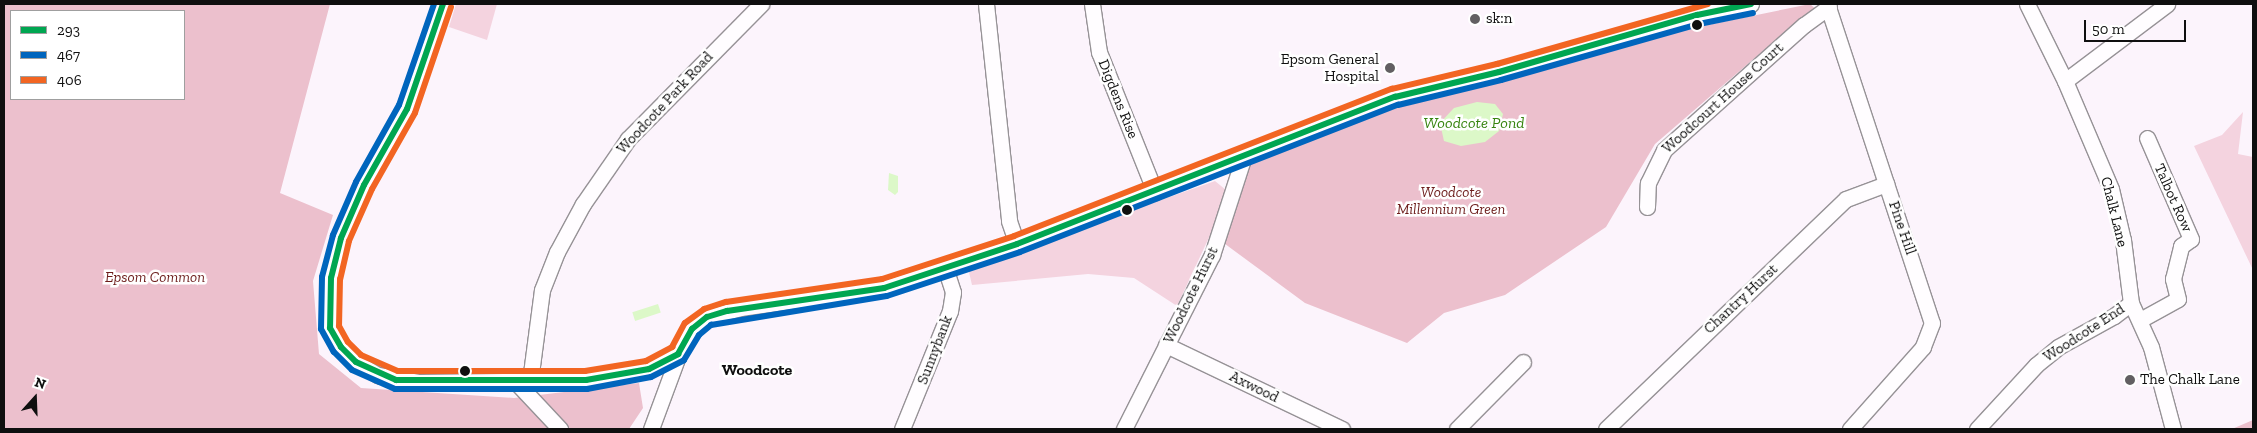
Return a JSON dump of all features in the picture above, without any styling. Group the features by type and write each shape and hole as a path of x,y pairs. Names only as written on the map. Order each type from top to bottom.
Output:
{"street":[{"path":"443,4 407,109 364,185 341,238 331,278 330,328 341,347 356,362 396,380 586,380 622,376 648,370 678,354"},
{"name":"Woodcote Park Road","path":"522,381 542,290 556,252 583,204 628,139 761,4"},
{"path":"986,4 1009,222 1017,244"},
{"name":"Digdens Rise","path":"1092,4 1099,52 1155,192"},
{"path":"651,429 665,397 678,354 692,329 707,317 727,311 884,288 1017,244 1396,97 1499,72 1697,15 1751,4"},
{"name":"Chalk Lane","path":"2027,4 2065,81 2111,189 2123,240 2131,303 2151,346 2174,429"},
{"path":"2065,81 2167,4"},
{"name":"Pine Hill","path":"1828,6 1932,323 1923,347 1850,429"},
{"name":"Woodcourt House Court","path":"1647,208 1648,183 1664,150 1804,25 1828,6"},
{"name":"Talbot Row","path":"2140,320 2178,299 2173,279 2181,246 2191,239 2147,138"},
{"name":"Woodcote Hurst","path":"1124,429 1212,255 1244,156"},
{"name":"Chantry Hurst","path":"1606,429 1846,199 1886,184"},
{"name":"Sunnybank","path":"902,429 950,311 953,292 945,268"},
{"name":"Woodcote End","path":"1976,429 2036,365 2058,347 2114,316 2131,303"},
{"name":"Axwood","path":"1166,345 1342,429"},
{"path":"1457,429 1523,362"},
{"path":"522,381 560,429"}],"shaded area":[{"path":"456,4 497,4 487,40 449,27"},
{"path":"2243,112 2238,154 2253,157 2253,270 2194,146 2222,135"},
{"path":"1215,181 1226,190 1213,229 1177,306 1134,278 1088,274 972,285 968,268"}],"green space":[{"name":"Epsom Common","path":"4,4 330,4 280,193 333,215 313,281 319,354 361,388 514,398 639,383 643,408 629,429 4,429"},
{"name":"Woodcote Millennium Green","path":"1810,4 1819,12 1779,37 1655,144 1606,227 1505,295 1444,313 1407,343 1305,303 1217,238 1250,161 1417,100 1649,37"},
{"path":"2253,420 2253,429 2232,429"}],"water":[{"name":"Woodcote Pond","path":"1477,102 1495,104 1503,114 1499,131 1485,142 1461,146 1444,141 1440,123 1454,108"},
{"path":"889,173 898,176 898,192 895,195 888,190"},
{"path":"658,304 661,313 635,321 632,312"}],"transit line":[{"name":"467","path":"434,4 399,105 356,182 333,235 322,277 321,329 334,352 352,370 395,389 587,389 651,377 684,360 699,335 711,325 887,296 1020,252 1398,105 1501,80 1699,24 1753,13"},
{"name":"293","path":"443,4 407,109 364,185 341,238 331,278 330,328 341,347 356,362 396,380 586,380 649,369 678,354 692,329 707,317 727,311 884,288 1017,244 1395,97 1499,72 1697,15 1751,4"},
{"name":"406","path":"451,7 415,113 372,189 349,241 340,279 339,326 348,342 361,355 398,371 585,371 646,361 672,347 685,323 704,309 726,302 882,279 1014,236 1392,89 1497,64 1708,4"}],"place":[{"name":"sk:n","path":"1475,19"},
{"name":"Epsom General Hospital","path":"1390,68"},
{"name":"The Chalk Lane","path":"2130,380"}],"district":[{"name":"Woodcote","path":"757,370"}]}
